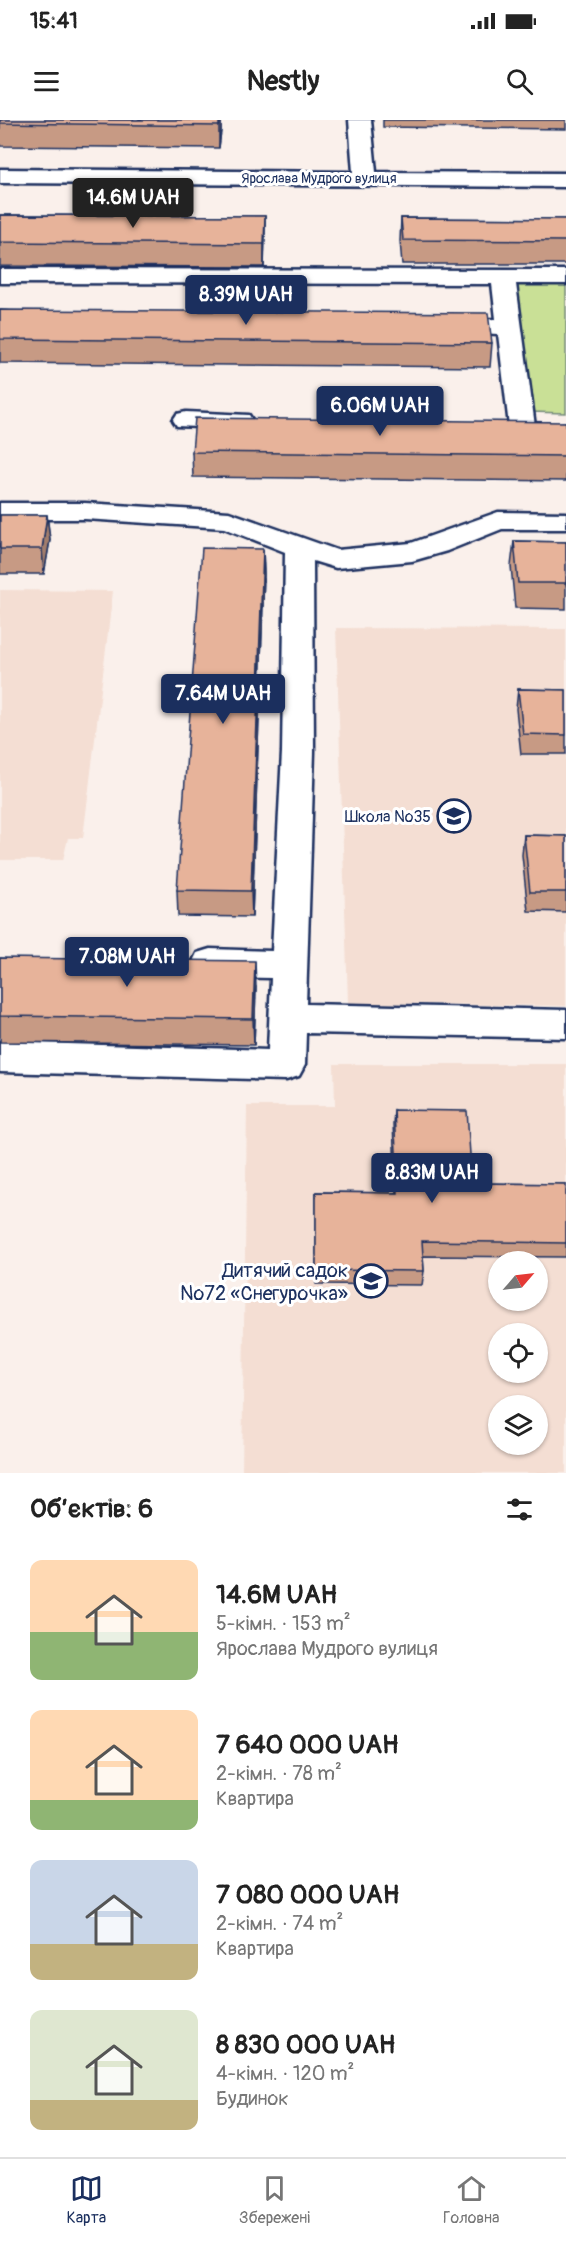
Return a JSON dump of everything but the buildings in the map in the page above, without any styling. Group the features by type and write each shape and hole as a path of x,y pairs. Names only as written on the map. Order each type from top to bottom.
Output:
{"street":[{"path":"360,120 365,178"},
{"name":"Ярослава Мудрого вулиця","path":"0,176 566,180"},
{"path":"0,276 566,277"},
{"path":"503,277 521,426"},
{"path":"426,326 509,327"},
{"path":"186,420 270,422"},
{"path":"0,511 85,511 229,520 299,548 336,559 412,552 498,520 566,521"},
{"path":"0,1057 286,1065 290,1017 289,965 298,752 299,548"},
{"path":"173,962 289,965"},
{"path":"290,1017 332,1021 566,1024"}],"shaded area":[{"path":"0,590 113,591 83,838 68,838 63,860 0,860"},
{"name":"Школа №35","path":"336,628 566,629 566,1006 348,1003"},
{"name":"Дитячий садок №72 «Снегурочка»","path":"334,1064 566,1064 566,1473 242,1473 247,1106 335,1106"}],"green space":[{"path":"513,285 566,285 566,413 530,412"}],"place":[{"name":"Школа №35","path":"454,816"},
{"name":"Дитячий садок №72 «Снегурочка»","path":"371,1281"}]}
